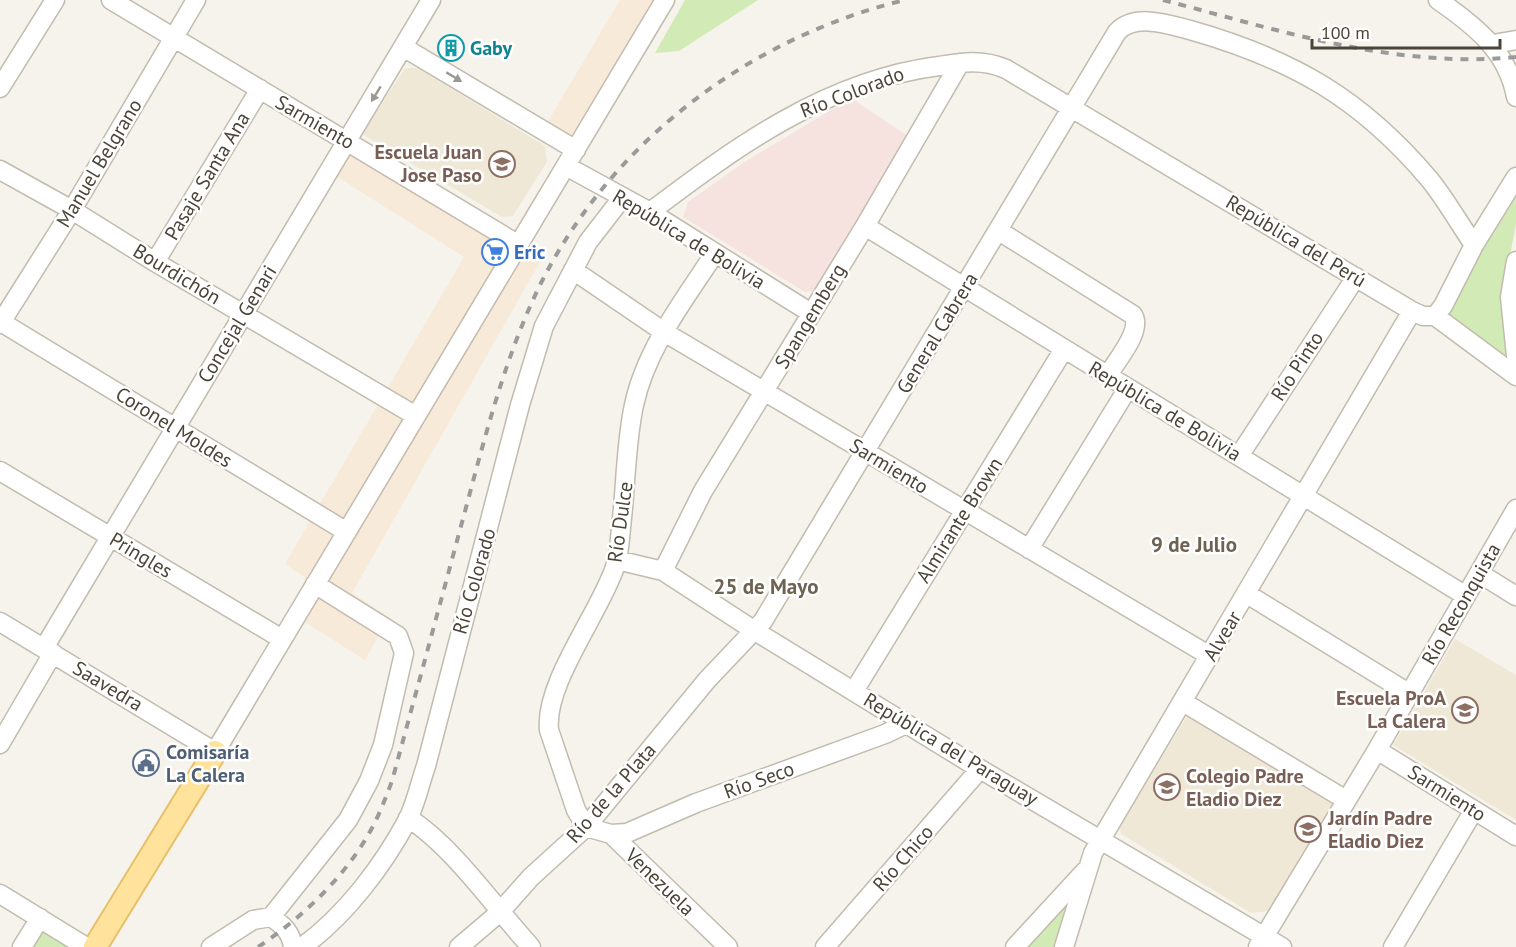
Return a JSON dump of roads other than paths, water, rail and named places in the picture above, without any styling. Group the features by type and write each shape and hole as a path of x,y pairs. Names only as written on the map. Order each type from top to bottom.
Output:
{"main road":[{"path":"95,947 215,752"}],"street":[{"path":"0,88 55,0"},
{"name":"Sarmiento","path":"111,0 519,245"},
{"name":"Manuel Belgrano","path":"1,323 72,210 195,0"},
{"name":"Concejal Genari","path":"0,744 110,536 431,0"},
{"path":"215,752 665,0"},
{"path":"1438,0 1493,44 1507,68 1516,97"},
{"name":"General Cabrera","path":"755,631 999,231 1117,32 1132,21 1170,24 1266,54 1312,76 1355,106 1398,143 1432,182 1474,245"},
{"path":"1493,44 1516,40"},
{"path":"403,48 576,150"},
{"name":"Río Colorado","path":"650,212 767,129 815,104 905,70 982,61 995,64 1072,108"},
{"name":"Spangemberg","path":"663,571 704,491 865,226 960,63"},
{"name":"Pasaje Santa Ana","path":"155,262 260,89"},
{"name":"República del Perú","path":"1072,108 1412,311 1423,316 1435,316 1516,376"},
{"name":"República de Bolivia","path":"566,166 650,212 811,313"},
{"name":"Bourdichón","path":"0,170 72,210 155,262 416,416"},
{"path":"1435,316 1443,306 1474,245 1516,177"},
{"name":"Río Colorado","path":"302,947 348,905 376,868 408,818 426,766 520,405 544,326 588,242 622,198"},
{"name":"República de Bolivia","path":"865,226 1466,596"},
{"path":"999,231 1133,315 1136,325 1134,331 1108,375"},
{"name":"Río Dulce","path":"586,827 576,810 547,718 558,685 607,589 617,560 634,406 642,376 664,332 715,253"},
{"path":"1516,261 1510,297 1516,356"},
{"name":"Sarmiento","path":"573,270 664,332 1210,656"},
{"name":"Río Pinto","path":"1239,456 1356,277"},
{"name":"Alvear","path":"1015,947 1088,867 1101,839 1412,311"},
{"name":"Coronel Moldes","path":"1,323 347,532"},
{"name":"Almirante Brown","path":"854,691 1064,349"},
{"path":"1029,549 1128,388"},
{"name":"Pringles","path":"0,471 282,639"},
{"name":"Río Reconquista","path":"1261,942 1410,694 1516,509"},
{"name":"República del Paraguay","path":"617,560 663,571 906,724 1101,839 1261,942 1282,947"},
{"path":"1479,573 1516,596"},
{"path":"212,947 253,920 271,917 328,846 360,801 383,745 404,653 399,636 315,584"},
{"path":"1247,594 1410,694"},
{"name":"Saavedra","path":"0,622 215,752"},
{"name":"Río de la Plata","path":"459,947 499,912 531,876 586,827 707,680 755,631"},
{"path":"1183,702 1346,800"},
{"name":"Río Seco","path":"611,834 627,833 696,803 885,734 906,724"},
{"name":"Sarmiento","path":"1377,750 1516,836"},
{"name":"Río Chico","path":"825,947 980,769"},
{"path":"1393,947 1474,810"},
{"path":"408,818 421,826 444,850 531,947"},
{"name":"Venezuela","path":"586,827 611,834 728,947"},
{"path":"1064,947 1088,867"},
{"path":"0,894 86,947"},
{"path":"271,917 285,927 292,938 293,947"},
{"path":"22,947 40,918"}],"railway":[{"path":"258,947 291,923 337,879 362,845 380,811 392,781 506,368 541,283 571,231 607,184 647,140 692,102 741,68 793,40 848,17 905,0"},
{"path":"1163,0 1294,34 1382,52 1471,59 1516,57"}],"place":[{"name":"Gaby","path":"451,48"},
{"name":"Escuela Juan Jose Paso","path":"502,164"},
{"name":"Eric","path":"495,252"},
{"name":"Escuela ProA La Calera","path":"1465,710"},
{"name":"Comisaría La Calera","path":"146,763"},
{"name":"Colegio Padre Eladio Diez","path":"1167,787"},
{"name":"Jardín Padre Eladio Diez","path":"1308,829"}],"district":[{"name":"9 de Julio","path":"1194,545"},
{"name":"25 de Mayo","path":"766,587"}]}
